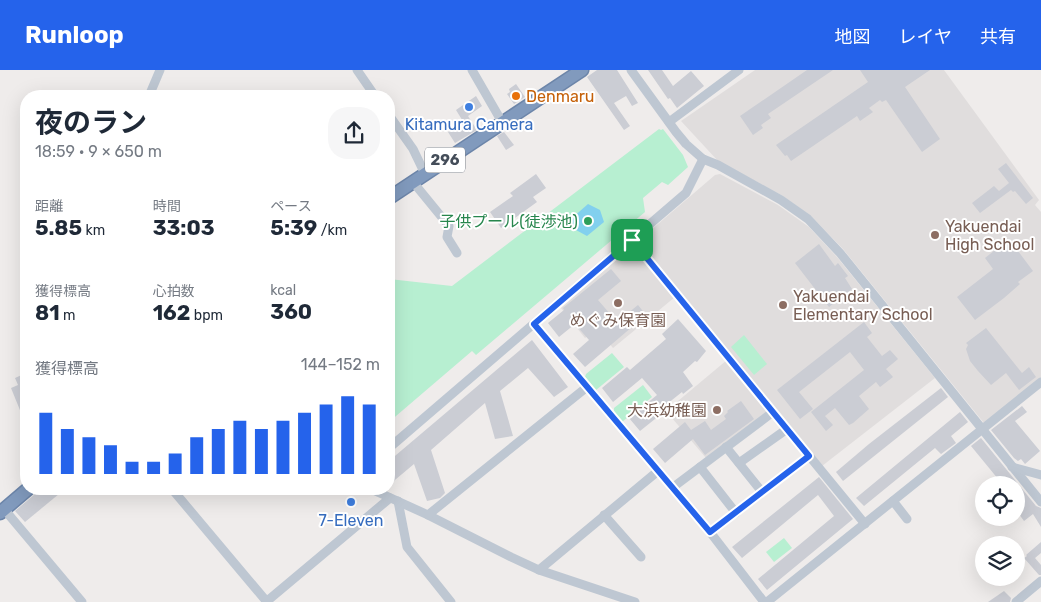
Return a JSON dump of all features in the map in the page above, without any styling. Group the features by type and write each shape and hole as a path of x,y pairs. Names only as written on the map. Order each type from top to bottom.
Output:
{"highway":[{"name":"296","path":"395,194 582,70"},
{"path":"2,511 21,495"}],"street":[{"path":"152,90 160,70"},
{"path":"357,70 368,90"},
{"path":"472,70 502,122"},
{"path":"632,70 686,144 703,159 718,165 781,200 812,223 840,253 1041,502"},
{"path":"669,122 739,70"},
{"path":"395,124 413,149 425,174"},
{"path":"395,443 686,193 703,159"},
{"path":"413,182 449,226 447,237 457,253"},
{"path":"632,240 865,524"},
{"path":"534,324 710,532 766,602 1041,382"},
{"path":"428,515 587,387"},
{"path":"672,488 773,412"},
{"path":"739,463 787,429"},
{"path":"726,447 762,492"},
{"path":"710,532 809,456"},
{"path":"1012,466 1041,475"},
{"path":"700,467 736,513"},
{"path":"539,570 658,471"},
{"path":"178,495 267,602 394,500"},
{"path":"384,495 539,570 635,602"},
{"path":"394,500 407,547 451,602"},
{"path":"893,501 908,519"},
{"path":"2,511 82,602"},
{"path":"604,515 641,557"},
{"path":"1016,602 1041,581"}],"shaded area":[{"name":"Yakuendai High School","path":"755,70 944,70 1039,200 1035,205 1041,212 1041,378 984,423 843,249 811,216 783,196 718,161 681,121"},
{"name":"Yakuendai Elementary School","path":"720,174 778,205 809,227 837,257 935,378 822,466 641,244 644,236 715,175"},
{"name":"めぐみ保育園","path":"629,249 636,250 675,297 613,348 597,328 585,338 561,308"},
{"name":"大浜幼稚園","path":"727,360 767,412 706,458 666,411"}],"green space":[{"path":"659,129 663,129 683,155 688,167 668,185 662,182 643,198 645,212 476,355 472,351 395,417 395,280 452,286"},
{"path":"744,335 767,364 754,375 731,347"},
{"path":"612,353 624,367 596,390 585,377 586,374"},
{"path":"643,385 652,397 622,422 614,412 614,408"},
{"path":"784,538 792,548 774,562 766,552"}],"water":[{"name":"子供プール(徒渉池)","path":"588,204 600,210 604,222 587,236 576,230 571,219"}],"building":[{"path":"597,70 617,70 638,103 632,106 626,96 614,103 630,126 624,130 587,77"},
{"path":"648,70 662,70 673,86 691,71 704,86 677,108 670,98 668,99"},
{"path":"807,70 833,70 768,114 771,118 761,125 763,128 753,135 740,116"},
{"path":"860,70 930,70 905,87 940,139 922,152 886,100 882,102 880,100 869,108 873,112 860,121 857,116 791,161 776,145 868,82"},
{"path":"516,84 525,97 514,104 507,94 510,92 509,89"},
{"path":"476,96 482,106 468,116 477,130 455,143 448,132 464,123 456,110"},
{"path":"504,132 514,145 506,150 497,136"},
{"path":"1006,163 1033,198 1026,204 1015,191 1011,190 980,213 972,203 994,186 999,191 1009,183 998,169"},
{"path":"536,174 546,188 533,197 537,202 501,228 490,212 513,196 510,193"},
{"path":"1009,239 1033,271 1018,282 1020,284 1004,298 975,320 957,297 993,269 985,258"},
{"path":"819,244 835,266 838,263 848,276 845,278 852,289 829,307 795,263"},
{"path":"611,269 621,281 598,300 617,322 638,305 646,315 585,367 573,354 589,340 575,324 559,337 548,323 564,310 563,308"},
{"path":"678,319 706,351 697,362 695,361 683,372 693,386 662,408 665,411 640,431 629,418 657,395 642,378 613,402 602,388 627,367 630,370 666,339 662,334"},
{"path":"864,322 872,333 867,337 882,356 890,350 898,359 886,369 893,377 880,387 876,382 859,396 869,409 853,423 849,425 835,408 825,416 833,425 826,431 811,412 864,370 850,352 799,392 813,409 800,419 777,390"},
{"path":"986,328 1022,373 1029,367 1036,377 1019,390 1006,373 991,385 970,361 966,349 968,345 966,343"},
{"path":"532,340 568,387 554,397 528,368 500,391 513,436 495,439 485,403 431,450 445,493 440,498 427,501 414,464 395,480 395,456"},
{"path":"20,376 20,410 11,388 18,385 15,378"},
{"path":"941,388 948,397 843,481 836,472"},
{"path":"741,401 754,419 705,455 693,439 665,463 653,449 685,422 691,430 705,421 711,430 726,419 724,416 727,411"},
{"path":"1022,406 1027,412 1015,421 1040,451 1025,464 1021,459 1018,461 1014,458 991,430"},
{"path":"960,412 968,422 951,436 956,443 941,454 935,448 864,506 856,498"},
{"path":"981,438 1012,476 996,476 971,446"},
{"path":"819,477 853,519 767,590 758,579 834,516 818,495 742,558 732,547"},
{"path":"1025,492 1036,506 1041,508 1041,527 1033,514 1025,520"},
{"path":"34,495 58,495 25,522 15,511"},
{"path":"1041,542 1041,553 1035,558 1041,565 1041,575 1025,559 1026,555"},
{"path":"1004,591 1011,598 1010,602 988,602"}],"place":[{"name":"Denmaru","path":"516,96"},
{"name":"Kitamura Camera","path":"469,107"},
{"name":"子供プール(徒渉池)","path":"588,221"},
{"name":"Yakuendai High School","path":"935,235"},
{"name":"めぐみ保育園","path":"618,303"},
{"name":"Yakuendai Elementary School","path":"783,305"},
{"name":"大浜幼稚園","path":"717,410"},
{"name":"7-Eleven","path":"351,502"}],"route":[{"path":"632,240 809,456 710,532 534,324 632,240"}]}
